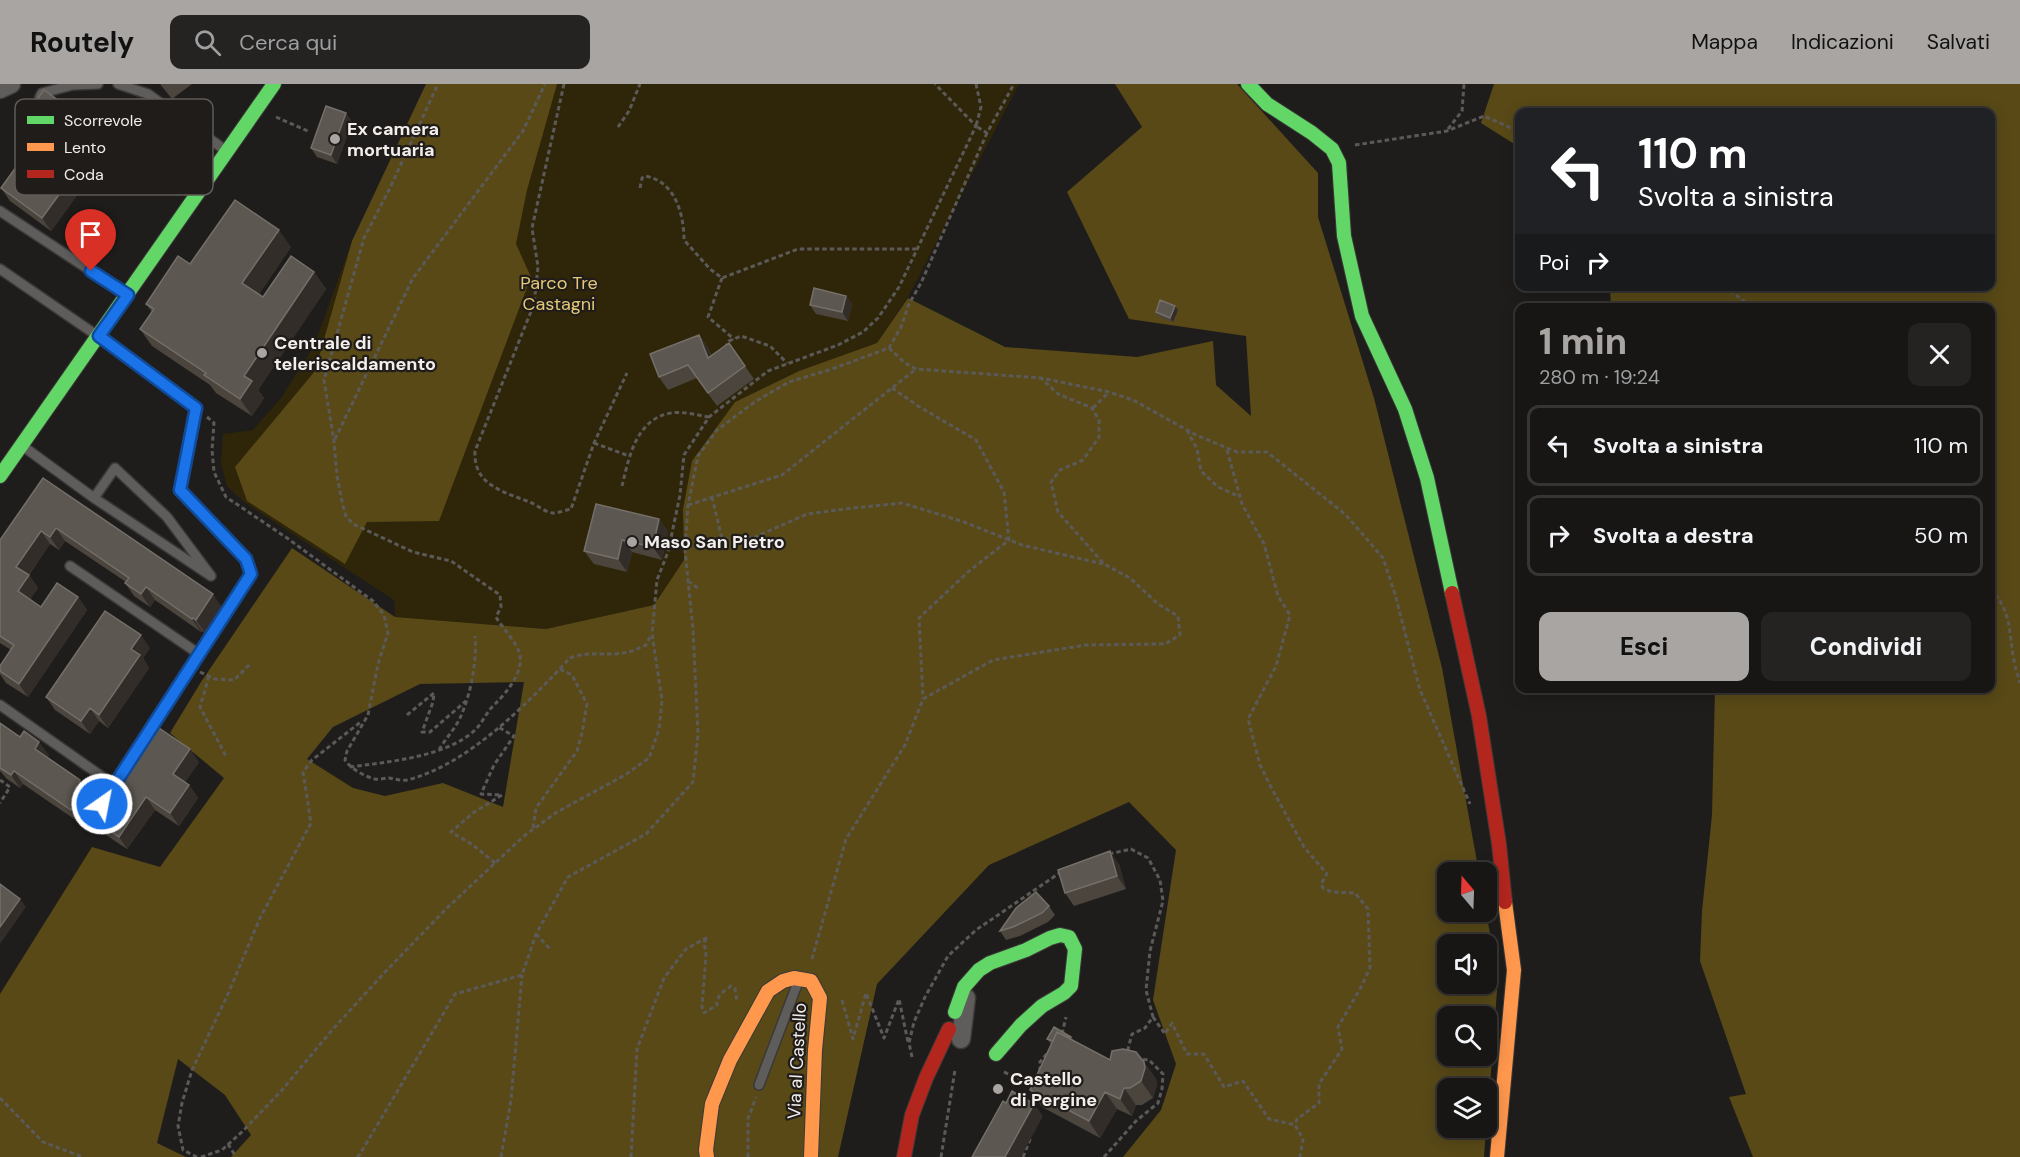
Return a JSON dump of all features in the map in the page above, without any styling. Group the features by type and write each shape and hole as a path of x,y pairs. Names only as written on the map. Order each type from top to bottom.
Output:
{"street":[{"path":"0,89 11,84"},
{"path":"213,173 274,84"},
{"path":"1248,84 1267,104 1332,149 1339,163 1344,236 1362,316 1405,409 1427,478 1479,716 1499,844 1514,970 1497,1157"},
{"path":"0,476 198,195"},
{"path":"955,1012 960,994 980,969 1003,957 1021,953 1061,935 1069,937 1074,944 1071,986 1042,1006 996,1054"},
{"name":"Via al Castello","path":"707,1157 712,1104 730,1060 768,991 777,983 803,977 815,986 820,998 815,1050 811,1157"},
{"path":"904,1157 912,1115 926,1078 955,1034 967,985"}],"lane":[{"path":"38,99 42,93 73,85 98,84"},
{"path":"118,84 148,94 155,99"},
{"path":"213,141 228,152"},
{"path":"0,211 128,295"},
{"path":"0,269 99,336 196,408 180,490 246,559 251,574 140,746"},
{"path":"22,446 94,498 211,576 167,517 115,468 94,498"},
{"path":"70,566 199,654"},
{"path":"0,705 114,785"},
{"path":"108,795 120,776"},
{"path":"759,1085 803,977"}],"path":[{"path":"350,767 403,760 438,751 476,730 492,706 505,694 518,670 520,657 496,617 501,607 500,595 451,561 414,552 353,524 346,516 337,476 324,380 364,238 395,178 438,84"},
{"path":"334,441 413,278 523,131 545,84"},
{"path":"564,84 532,228 538,267 534,304 476,451 477,470 494,488 552,513 571,509 594,443 627,373"},
{"path":"618,127 629,111 640,84"},
{"path":"935,84 976,126 987,132"},
{"path":"196,408 214,423 212,450 214,472 226,497 373,601 384,615 388,633 378,664 368,715 312,760 303,772 311,823 260,918 228,994 192,1070 178,1126 183,1150 199,1157 222,1150 282,1090 385,972 495,863 532,830 557,812 625,775 649,758 659,729 662,700 652,634 657,580 670,541 680,495 684,455 708,417 768,371 838,345 863,332 878,318 899,287 976,126 981,107 976,84"},
{"path":"501,1157 511,1100 522,975 536,934 568,877 646,834 693,782 698,734 693,629 685,550 688,505 698,456 717,430 756,401 789,382 889,348 921,283 987,132 1014,84"},
{"path":"1447,130 1462,111 1464,84"},
{"path":"258,108 310,132"},
{"path":"1332,149 1447,130 1484,116 1515,130"},
{"path":"640,188 642,178 645,176 654,177 668,187 679,208 684,226 684,240 710,269 722,278"},
{"path":"734,339 708,317 722,278 798,249 916,249"},
{"path":"1731,291 1746,303"},
{"path":"719,355 729,341 741,336 770,346 787,363"},
{"path":"889,348 904,363 916,369 1041,378 1109,392 1132,400 1187,430 1237,452 1267,452 1346,514 1383,558 1420,690 1471,807"},
{"path":"688,505 782,475 916,369"},
{"path":"1041,378 1058,394 1092,408 1099,420 1099,437 1083,460 1060,470 1051,482 1058,512 1104,564"},
{"path":"892,388 976,440 1004,492 1009,540"},
{"path":"1092,408 1109,392"},
{"path":"622,486 629,456 642,431 651,420 672,412 708,417"},
{"path":"1187,430 1197,449 1201,471 1218,487 1240,497"},
{"path":"594,443 629,456"},
{"path":"1227,448 1242,504 1264,544 1278,596 1290,615 1276,666 1248,719 1260,765 1304,847 1327,874 1321,884 1323,888 1332,892 1355,893 1368,909 1370,968 1338,1027 1342,1048 1319,1084 1319,1103 1297,1119 1295,1125"},
{"path":"712,498 722,539 755,537 807,514 902,503 964,522 1022,545 1104,564 1130,578 1158,604 1179,616 1180,634 1165,644 1086,645 993,660 923,699"},
{"path":"803,977 826,914 846,839 905,745 923,699 919,618 969,571 1009,540"},
{"path":"688,581 699,590"},
{"path":"1995,595 2001,600 2011,630 2013,658 2020,683"},
{"path":"363,720 347,751 345,760 350,767 376,779 388,778 404,781 434,771 459,758 498,728 570,658 595,653 627,652 646,645 652,634"},
{"path":"438,751 459,720 466,701 476,652 475,636"},
{"path":"191,667 215,679 234,680 251,663"},
{"path":"532,830 536,808 577,751 584,723 587,704 572,675 560,669"},
{"path":"209,676 200,707 227,758"},
{"path":"407,715 434,693 422,732 430,732 466,701"},
{"path":"495,863 473,844 452,832 472,813 502,795 481,794 494,765 514,736 498,728"},
{"path":"0,780 12,786 0,803"},
{"path":"536,934 550,949"},
{"path":"631,1157 637,1049 664,978 686,949 708,937 704,942 706,954 702,1007 704,1013 717,1005 721,994 730,986 735,989 738,1012"},
{"path":"357,1157 455,994 522,975"},
{"path":"1057,1040 1063,1032 1071,986"},
{"path":"840,995 853,1039 866,993 884,1038 899,999 909,1043"},
{"path":"1153,1017 1165,1034 1172,1023 1187,1054 1204,1054 1224,1087 1243,1081 1269,1119 1295,1125 1303,1139 1300,1157"},
{"path":"1039,1087 1040,1062 1052,1047"},
{"path":"941,1157 955,1069"},
{"path":"1043,1075 1046,1069"},
{"path":"748,1157 748,1119 759,1085"},
{"path":"0,1098 43,1142 83,1157"},
{"path":"1023,1157 1032,1133"},
{"path":"228,1144 236,1157"}],"green space":[{"name":"Parco Tre Castagni","path":"438,84 1019,84 908,297 877,343 799,371 735,402 683,509 684,560 654,605 546,629 395,617 394,600 244,502 227,486 221,463 223,434 253,430 281,398 314,346 352,241"}],"shaded area":[{"path":"426,84 557,84 527,190 516,244 531,277 439,521 367,522 345,564 247,501 235,467 315,371 352,241"},
{"path":"1115,84 1237,84 1318,173 1318,217 1374,398 1442,668 1477,862 1437,862 1437,922 1488,922 1490,934 1437,934 1437,994 1497,994 1496,1006 1437,1006 1437,1066 1491,1066 1491,1078 1437,1078 1437,1138 1485,1138 1484,1157 1123,1157 1161,1110 1176,1064 1153,1000 1176,850 1129,802 989,865 877,984 838,1157 231,1157 251,1135 225,1095 178,1059 157,1143 186,1157 0,1157 0,994 92,847 160,867 224,778 170,733 201,682 292,548 395,617 546,629 654,605 684,560 683,509 692,461 735,402 799,371 877,343 908,298 1005,347 1137,357 1213,341 1216,385 1251,416 1246,336 1129,319 1067,192 1142,127","holes":["524,682 503,807 443,783 385,796 353,788 307,759 333,727 420,684"]},
{"path":"1494,84 2020,84 2020,1157 1753,1157 1729,1097 1746,1094 1700,961 1702,911 1712,815 1715,693 1995,693 1995,303 1611,303 1610,291 1995,291 1995,108 1515,108 1515,144 1481,123"}],"building":[{"path":"44,90 57,99 37,99"},
{"path":"326,106 346,113 331,155 311,148"},
{"path":"15,169 15,195 59,195 42,218 1,188"},
{"path":"235,200 279,230 242,283 263,297 291,256 314,272 244,376 252,381 240,399 204,375 206,373 140,329 154,309 146,304 178,256 190,264"},
{"path":"814,288 846,296 842,312 810,305"},
{"path":"1160,300 1175,306 1170,318 1156,312"},
{"path":"699,335 708,358 729,343 745,366 708,393 688,365 659,377 650,354"},
{"path":"43,478 213,594 196,620 146,587 141,594 125,583 129,578 56,528 50,537 41,531 16,567 29,575 18,591 41,607 57,583 78,597 19,684 0,671 0,666 14,645 0,636 0,540"},
{"path":"596,504 659,519 653,547 622,540 618,559 584,551"},
{"path":"105,611 141,635 131,649 140,655 99,715 90,708 81,721 46,697"},
{"path":"150,722 190,749 173,774 189,785 170,813 146,797 119,837 86,814"},
{"path":"0,723 20,737 24,731 39,742 35,749 80,780 79,782 86,788 71,810 14,771 11,775 0,768"},
{"path":"1110,851 1117,876 1065,893 1058,870"},
{"path":"0,884 20,899 0,927"},
{"path":"1036,892 1049,906 1042,913 1000,931 1016,908"},
{"path":"1054,1027 1071,1037 1057,1032 1053,1041 1047,1039"},
{"path":"1057,1032 1110,1060 1112,1051 1123,1049 1136,1052 1144,1062 1145,1068 1141,1081 1130,1088 1124,1088 1120,1099 1105,1092 1089,1121 1030,1090"},
{"path":"1012,1091 1034,1104 1005,1157 972,1157 1003,1101 1006,1103"}],"traffic: fast":[{"path":"213,171 274,84"},
{"path":"1248,84 1267,104 1332,149 1339,163 1344,236 1362,316 1405,409 1427,478 1452,593"},
{"path":"0,476 196,195"},
{"path":"955,1012 964,987 979,970 990,963 1026,950 1050,938 1060,935 1069,937 1075,949 1071,986 1042,1006 1021,1025 996,1054"}],"traffic: slow":[{"path":"1497,1157 1514,970 1505,902"},
{"path":"707,1157 712,1104 730,1060 768,991 783,981 794,978 811,981 820,998 815,1050 811,1157"}],"traffic: jam":[{"path":"1452,593 1479,716 1499,844 1505,902"},
{"path":"904,1157 912,1115 949,1029"}],"place":[{"name":"Ex camera mortuaria","path":"335,139"},
{"name":"Centrale di teleriscaldamento","path":"262,353"},
{"name":"Maso San Pietro","path":"632,542"},
{"name":"Castello di Pergine","path":"998,1089"}],"route":[{"path":"91,271 128,295 99,336 196,408 180,490 246,559 251,574 102,804"}]}
